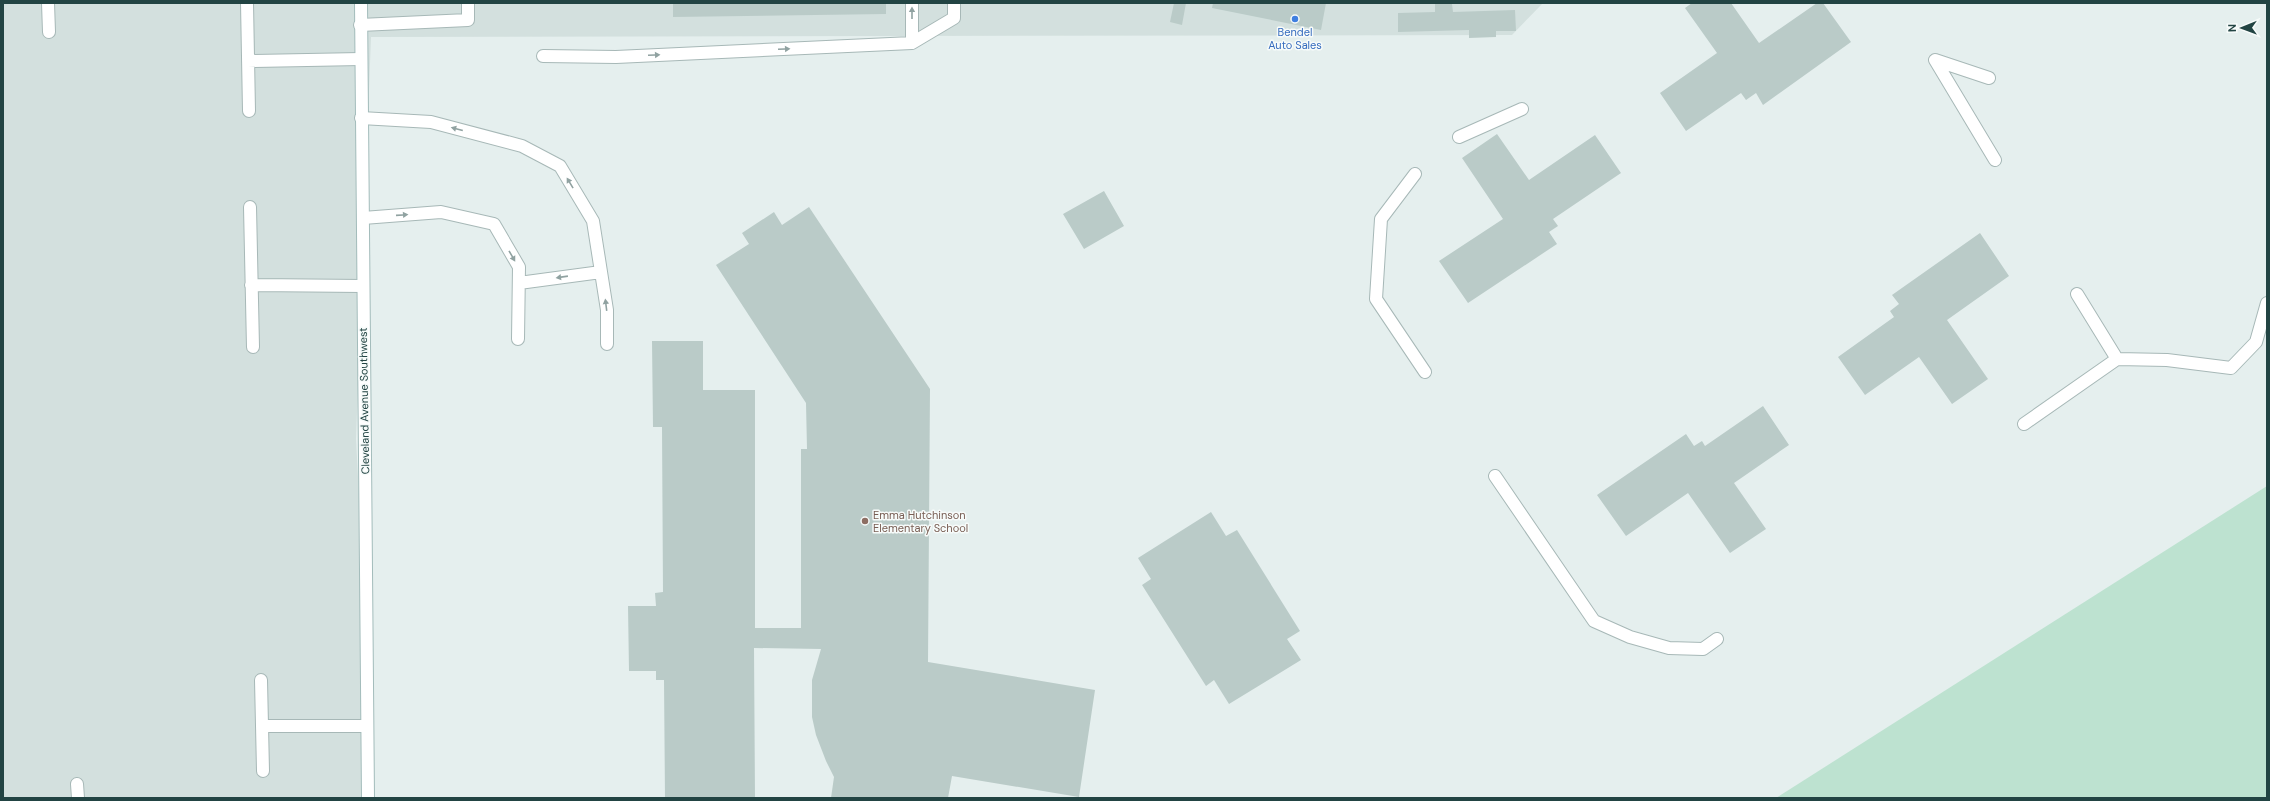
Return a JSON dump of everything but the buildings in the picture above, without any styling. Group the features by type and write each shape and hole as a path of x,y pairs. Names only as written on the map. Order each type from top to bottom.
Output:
{"main road":[{"path":"48,3 49,32"},
{"path":"247,3 249,111"},
{"name":"Cleveland Avenue Southwest","path":"361,3 368,798"},
{"path":"360,25 468,20 468,3"},
{"path":"912,3 912,43"},
{"path":"543,56 616,57 912,43 954,18 954,3"},
{"path":"248,61 361,59"},
{"path":"1989,78 1935,60 1995,160"},
{"path":"1459,137 1522,109"},
{"path":"362,118 431,122 522,146 560,166 593,221 607,310 607,344"},
{"path":"1415,174 1381,219 1376,299 1425,372"},
{"path":"250,207 253,347"},
{"path":"363,218 441,212 494,224 519,267 518,338"},
{"path":"519,283 601,272"},
{"path":"251,285 363,286"},
{"path":"2077,294 2117,359"},
{"path":"2024,424 2117,359 2167,360 2231,368 2256,342 2267,303"},
{"path":"1495,476 1594,621 1630,637 1669,648 1703,649 1717,639"},
{"path":"261,680 263,771"},
{"path":"262,726 367,726"},
{"path":"77,784 78,798"}],"shaded area":[{"path":"3,3 1543,3 1512,35 371,37 356,439 375,798 3,798"}],"green space":[{"path":"2267,486 2267,798 1776,798"}],"place":[{"name":"Bendel Auto Sales","path":"1295,19"},
{"name":"Emma Hutchinson Elementary School","path":"865,521"}]}
